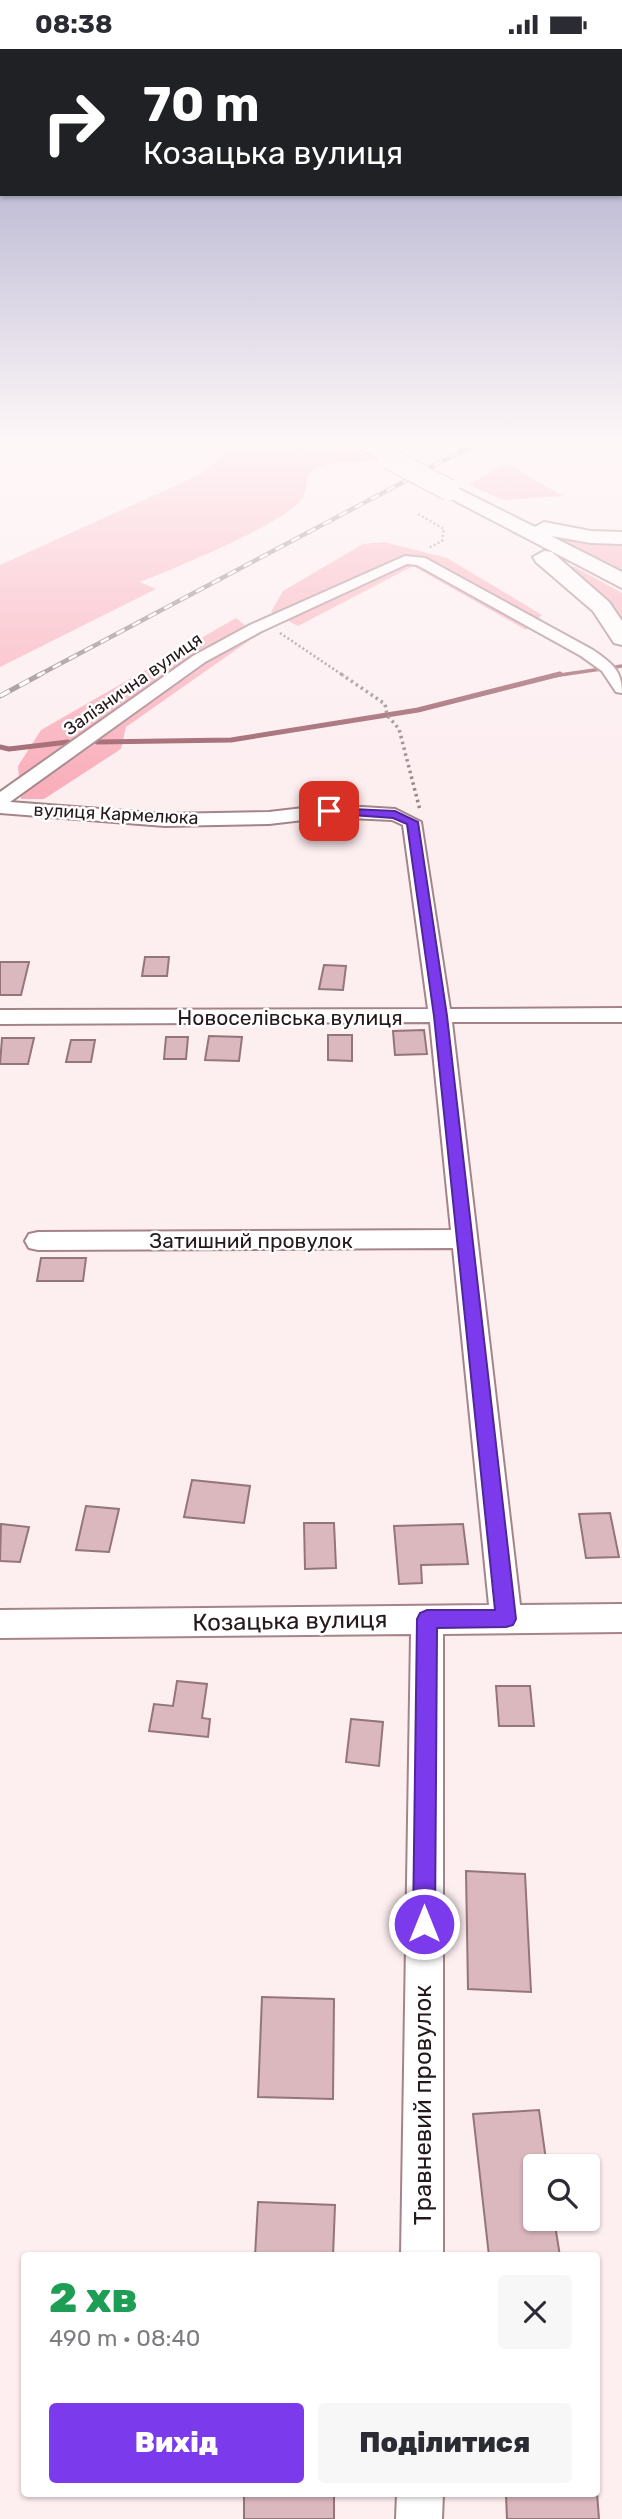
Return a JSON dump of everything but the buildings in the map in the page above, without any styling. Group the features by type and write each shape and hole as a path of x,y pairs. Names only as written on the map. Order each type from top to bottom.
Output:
{"main road":[{"path":"546,559 601,607 622,638"},
{"path":"580,559 622,581"}],"street":[{"name":"Залізнична вулиця","path":"0,801 199,659 256,628 405,560"},
{"path":"405,560 420,561 587,653 608,668 622,688"},
{"name":"вулиця Кармелюка","path":"0,807 165,820 269,818 329,811 395,815 412,822"},
{"path":"412,822 440,1016 506,1619"},
{"name":"Новоселівська вулиця","path":"0,1017 622,1015"},
{"name":"Затишний провулок","path":"38,1241 465,1239"},
{"name":"Козацька вулиця","path":"0,1624 622,1618"},
{"name":"Травневий провулок","path":"422,2252 427,1619"},
{"path":"419,2497 419,2519"}],"path":[{"path":"256,628 283,634 385,704 387,715 399,729 421,808 412,822"}],"shaded area":[{"path":"13,559 194,559 140,582 156,589 0,667 0,565"},
{"path":"337,559 449,559 542,615 526,630 413,566 298,626 271,612 283,591"},
{"path":"590,559 622,559 622,577"},
{"path":"563,564 575,567 622,593 622,628"},
{"path":"236,618 257,635 126,727 121,749 44,799 21,799 18,766 41,730"}],"waterway":[{"path":"553,676 622,666"},
{"path":"97,742 231,740 418,710 560,674"},
{"path":"0,747 9,749 68,742"}],"railway":[{"path":"37,676 257,559"},
{"path":"0,696 41,674"}],"route":[{"path":"329,811 395,815 412,822 440,1016 506,1619 427,1619 424,1924"}]}
